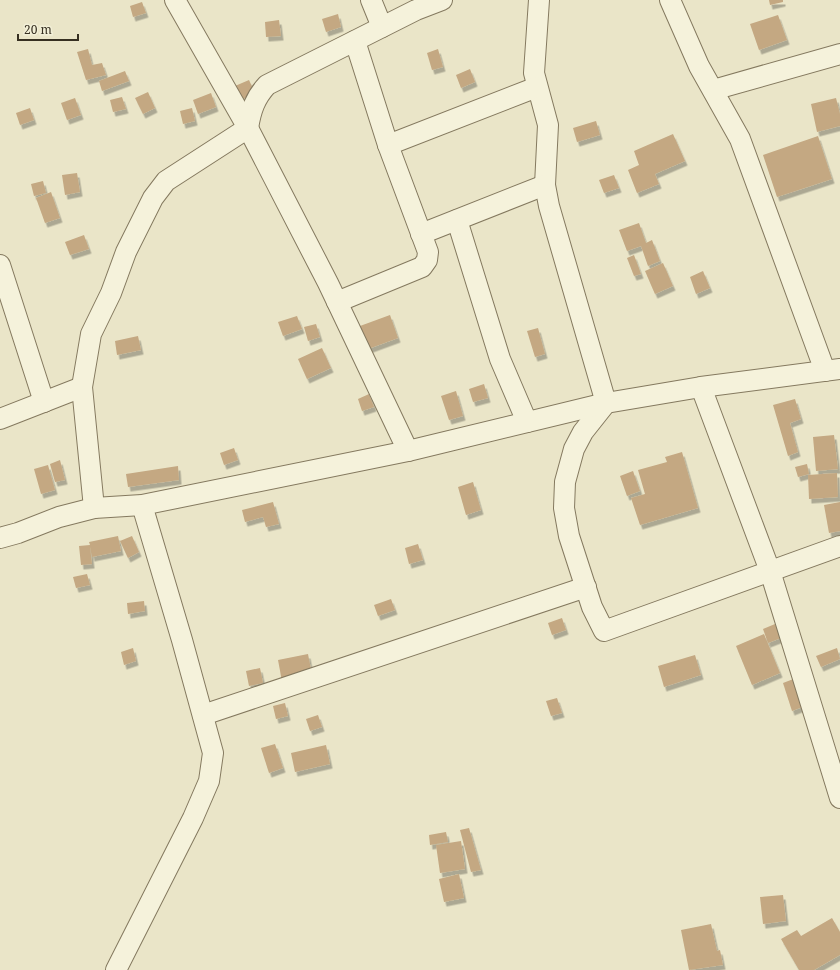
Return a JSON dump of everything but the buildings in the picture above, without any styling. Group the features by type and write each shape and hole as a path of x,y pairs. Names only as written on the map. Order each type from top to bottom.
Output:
{"street":[{"path":"174,0 248,128 337,302 408,451"},
{"path":"371,0 382,27"},
{"path":"94,508 82,387 91,334 111,293 126,252 153,198 166,181 248,128 252,108 258,95 267,85 416,10 442,0"},
{"path":"539,0 534,73 548,125 545,185 549,206 606,403"},
{"path":"0,538 18,533 59,517 94,508 142,505 408,451 606,403 701,387 832,370 740,139 700,66 670,0"},
{"path":"337,302 422,267 427,260 428,252 388,145 356,41"},
{"path":"713,90 840,54"},
{"path":"388,145 537,87"},
{"path":"421,234 545,185"},
{"path":"457,220 500,359 527,422"},
{"path":"0,265 44,402"},
{"path":"0,419 82,387"},
{"path":"701,387 770,571 840,798"},
{"path":"606,403 583,432 577,443 565,482 564,508 569,536 592,607 604,631 840,546"},
{"path":"116,970 193,818 209,782 212,753 203,715 142,505"},
{"path":"203,715 586,587"}]}
